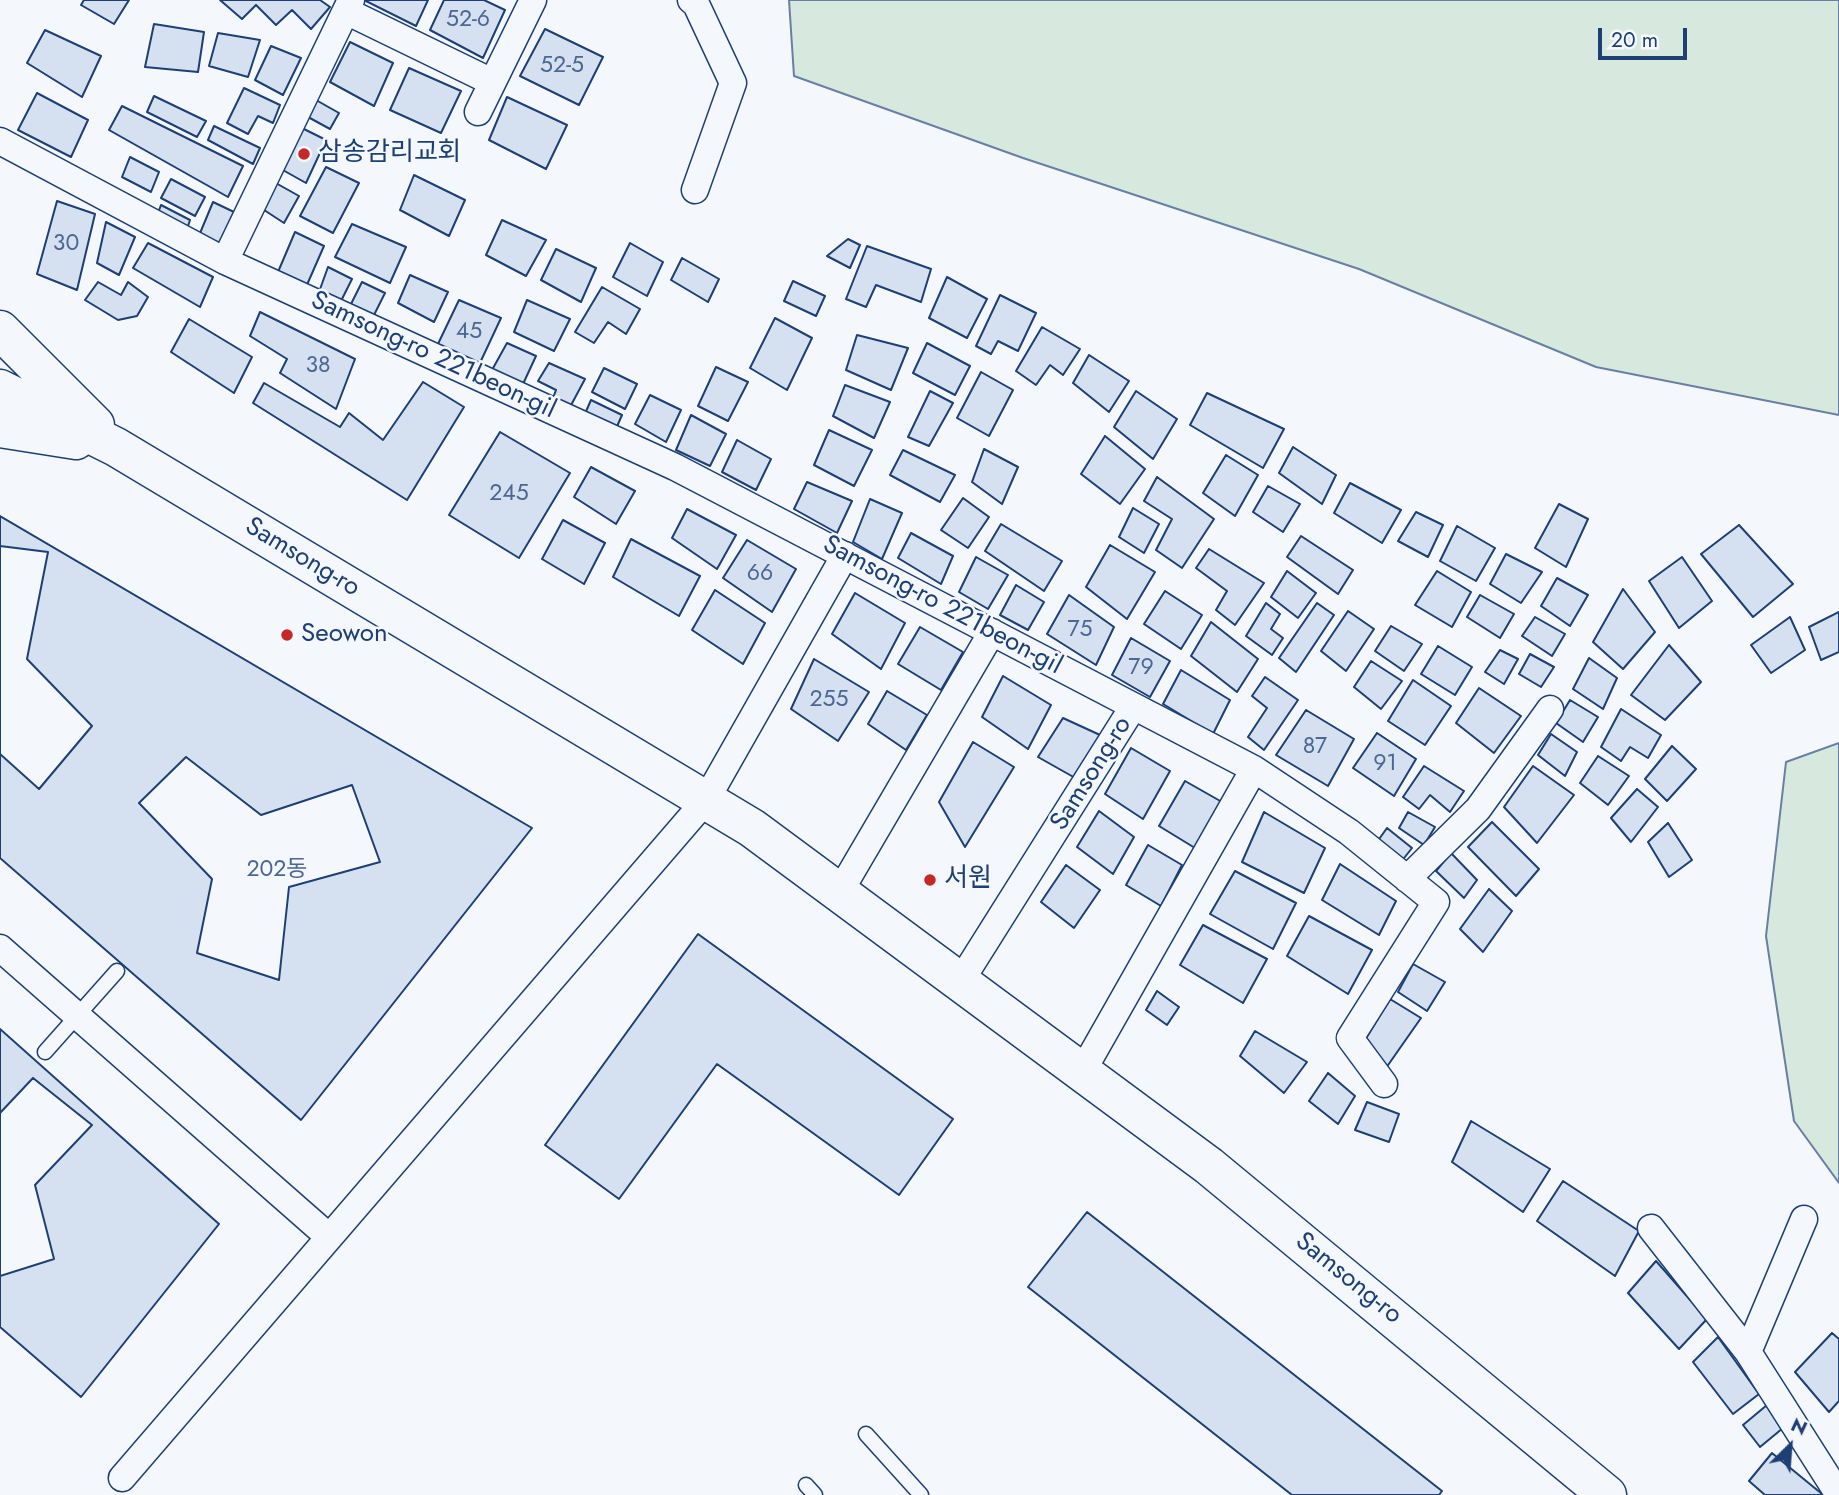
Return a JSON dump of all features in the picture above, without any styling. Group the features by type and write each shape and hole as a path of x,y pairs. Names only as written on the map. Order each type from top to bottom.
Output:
{"main road":[{"path":"0,330 117,447"},
{"name":"Samsong-ro","path":"0,389 117,447 752,828 1220,1174 1607,1495"},
{"path":"0,428 117,447"}],"street":[{"path":"478,112 533,0"},
{"path":"691,0 696,4 733,83 695,190"},
{"path":"225,261 349,5 492,82"},
{"name":"Samsong-ro 221beon-gil","path":"0,141 225,261 675,467 1254,769 1349,832 1436,902 1350,1038 1384,1084"},
{"path":"122,1478 706,800 845,555"},
{"path":"839,893 992,632"},
{"name":"Samsong-ro","path":"960,982 1133,707"},
{"path":"1407,879 1478,809 1550,709"},
{"path":"1082,1072 1254,769"},
{"path":"0,948 329,1237"},
{"path":"1748,1352 1804,1219"},
{"path":"1651,1228 1748,1352 1839,1495"}],"lane":[{"path":"45,1052 117,971"},
{"path":"866,1434 921,1495"}],"shaded area":[{"path":"789,0 1839,0 1839,415 1596,367 1359,269 1023,158 794,76"},
{"path":"1839,743 1839,1183 1794,1121 1766,936 1786,762"}],"building":[{"path":"84,0 129,0 114,24 81,5"},
{"path":"220,0 320,0 330,7 311,29 292,10 276,25 256,5 242,19"},
{"path":"364,0 428,0 416,26"},
{"path":"444,0 484,0 505,10 483,58 430,30"},
{"path":"154,24 204,32 198,72 145,67"},
{"path":"545,29 603,57 579,105 520,76"},
{"path":"45,30 101,56 82,97 27,63"},
{"path":"218,33 260,40 248,77 209,66"},
{"path":"350,42 393,63 374,106 330,82"},
{"path":"271,46 301,58 283,95 255,80"},
{"path":"409,68 461,91 441,133 390,110"},
{"path":"244,88 280,105 273,123 258,116 248,134 227,123"},
{"path":"37,93 88,120 71,157 18,130"},
{"path":"154,96 206,121 197,137 147,112"},
{"path":"507,97 567,125 546,169 489,140"},
{"path":"316,100 339,113 330,129 308,117"},
{"path":"122,106 243,166 228,197 109,130"},
{"path":"214,126 260,148 253,164 208,140"},
{"name":"삼송감리교회","path":"302,128 326,140 306,183 281,169"},
{"path":"130,157 159,172 151,192 122,177"},
{"path":"326,167 359,183 333,233 300,216"},
{"path":"414,175 465,200 449,236 400,210"},
{"path":"171,179 205,197 195,216 161,198"},
{"path":"274,182 299,196 284,223 261,208"},
{"path":"57,201 95,214 77,290 37,274"},
{"path":"213,202 234,212 218,247 198,238"},
{"path":"161,205 190,220 186,232 157,216"},
{"path":"502,220 546,240 526,276 486,255"},
{"path":"106,222 135,237 119,275 97,263"},
{"path":"352,224 406,247 390,283 335,257"},
{"path":"295,232 324,246 306,287 278,272"},
{"path":"848,239 860,245 850,268 827,256"},
{"path":"148,243 213,277 200,307 133,268"},
{"path":"630,243 663,262 647,296 613,277"},
{"path":"867,246 931,269 921,302 876,285 866,307 846,299"},
{"path":"556,249 596,268 581,302 541,280"},
{"path":"682,258 719,279 708,302 671,280"},
{"path":"328,267 352,279 340,303 319,292"},
{"path":"410,275 448,292 434,322 398,303"},
{"path":"947,277 987,299 967,338 929,318"},
{"path":"793,281 825,296 816,316 784,301"},
{"path":"98,282 121,295 128,282 148,297 137,316 118,320 85,300"},
{"path":"362,282 385,293 373,317 350,306"},
{"path":"602,287 640,309 626,334 608,322 594,343 575,332"},
{"path":"1000,295 1036,313 1018,351 998,341 991,354 976,346"},
{"path":"459,300 501,318 479,365 437,346"},
{"path":"527,300 570,319 554,351 514,332"},
{"path":"260,312 355,359 336,409 280,373 287,359 250,336"},
{"path":"775,318 812,338 787,390 750,368"},
{"path":"189,319 252,357 234,393 171,352"},
{"path":"1042,327 1080,349 1063,375 1050,365 1036,385 1016,371"},
{"path":"857,335 908,348 891,390 846,370"},
{"path":"507,343 536,356 523,384 492,370"},
{"path":"927,343 970,366 955,395 913,373"},
{"path":"1089,355 1129,381 1109,412 1073,383"},
{"path":"549,363 585,379 569,409 552,401 556,390 538,381"},
{"path":"716,367 748,382 728,421 698,406"},
{"path":"604,368 637,384 625,409 592,392"},
{"path":"981,372 1013,390 989,436 957,418"},
{"path":"423,382 464,407 407,500 253,403 264,383 340,427 349,413 383,440"},
{"path":"845,385 890,402 874,438 833,416"},
{"path":"930,391 953,403 929,446 908,437"},
{"path":"1136,391 1177,419 1153,459 1114,427"},
{"path":"1207,393 1284,429 1263,468 1190,425"},
{"path":"650,395 681,410 666,442 635,424"},
{"path":"591,400 622,415 615,431 584,416"},
{"path":"691,415 726,434 710,466 676,450"},
{"path":"829,430 872,450 854,486 814,465"},
{"path":"500,432 570,473 519,558 449,515"},
{"path":"1105,436 1145,469 1120,504 1081,474"},
{"path":"737,440 771,459 756,490 722,472"},
{"path":"1293,447 1336,475 1322,504 1279,473"},
{"path":"984,449 1018,467 1002,504 972,482"},
{"path":"903,450 955,475 940,502 890,475"},
{"path":"1226,455 1258,475 1235,516 1203,493"},
{"path":"591,467 635,491 616,524 574,497"},
{"path":"1157,477 1214,519 1182,568 1156,550 1172,519 1144,501"},
{"path":"807,482 852,501 837,533 794,509"},
{"path":"1350,483 1401,510 1382,543 1334,513"},
{"path":"1268,486 1300,504 1283,532 1253,512"},
{"path":"963,498 989,517 968,548 941,530"},
{"path":"870,499 902,513 882,559 853,542"},
{"path":"1559,504 1588,519 1566,567 1535,548"},
{"path":"1133,508 1159,524 1144,553 1119,537"},
{"path":"687,509 736,535 717,569 672,538"},
{"path":"1416,512 1443,525 1428,557 1398,541"},
{"path":"0,516 532,828 301,1120 0,858"},
{"path":"563,520 605,543 584,584 542,559"},
{"path":"1001,524 1062,561 1044,591 985,551"},
{"path":"1739,525 1793,584 1753,617 1701,554"},
{"path":"1457,526 1495,548 1476,581 1440,561"},
{"path":"911,533 953,556 941,584 898,558"},
{"path":"1301,536 1353,570 1338,594 1287,557"},
{"path":"631,539 700,576 679,616 613,577"},
{"path":"747,540 796,569 772,612 723,578"},
{"path":"1110,545 1155,572 1127,619 1086,587"},
{"path":"0,546 48,552 27,659 92,726 39,789 0,754"},
{"path":"1209,549 1264,583 1235,625 1216,610 1227,591 1196,568"},
{"path":"1506,554 1542,572 1521,603 1490,584"},
{"path":"976,557 1008,575 988,609 959,592"},
{"path":"1682,557 1712,601 1679,628 1649,581"},
{"path":"1287,571 1316,593 1298,618 1271,597"},
{"path":"1437,571 1471,592 1452,627 1415,605"},
{"path":"1557,578 1588,595 1570,626 1541,606"},
{"path":"1016,585 1044,602 1028,630 1000,615"},
{"path":"1623,589 1655,632 1623,669 1593,642"},
{"path":"715,590 765,623 743,664 692,630"},
{"path":"1165,591 1202,615 1181,649 1144,624"},
{"path":"855,593 905,623 881,669 832,634"},
{"path":"1069,595 1114,627 1096,665 1047,634"},
{"path":"1480,595 1514,614 1500,638 1467,617"},
{"path":"1266,603 1280,614 1271,629 1283,638 1272,655 1246,636"},
{"path":"1317,603 1334,615 1296,672 1279,658"},
{"path":"1348,611 1374,629 1346,671 1321,651"},
{"path":"1839,612 1839,652 1821,660 1809,627"},
{"path":"1535,617 1565,634 1552,656 1522,636"},
{"path":"1790,617 1805,650 1771,673 1751,645"},
{"path":"1211,622 1258,659 1237,692 1191,656"},
{"path":"1391,626 1422,644 1404,671 1375,651"},
{"path":"920,627 963,652 941,690 898,664"},
{"path":"1131,638 1170,661 1150,697 1112,675"},
{"path":"1669,645 1701,682 1665,720 1631,695"},
{"path":"1438,646 1472,667 1455,695 1421,674"},
{"path":"1500,650 1518,659 1504,684 1485,672"},
{"path":"1530,654 1554,667 1541,687 1519,674"},
{"path":"1589,658 1617,678 1603,709 1573,689"},
{"path":"814,659 869,692 838,741 791,709"},
{"path":"1371,661 1402,681 1381,709 1354,687"},
{"path":"1181,670 1230,700 1213,734 1163,704"},
{"path":"1003,676 1051,705 1028,749 982,717"},
{"path":"1265,677 1298,700 1264,750 1248,737 1267,708 1252,696"},
{"path":"1413,680 1451,706 1425,745 1388,721"},
{"path":"1479,688 1521,716 1494,753 1456,723"},
{"path":"887,691 927,715 906,750 868,724"},
{"path":"1570,700 1598,717 1583,742 1556,723"},
{"path":"1621,709 1661,735 1648,758 1630,747 1621,761 1601,747"},
{"path":"1306,710 1354,739 1328,786 1276,755"},
{"path":"1063,718 1100,735 1077,779 1038,757"},
{"path":"1377,733 1416,759 1394,796 1353,768"},
{"path":"1551,734 1577,752 1565,776 1538,755"},
{"path":"973,742 1014,767 965,847 939,802"},
{"path":"1672,746 1696,769 1667,801 1645,779"},
{"path":"1131,748 1170,771 1143,819 1105,794"},
{"path":"1598,756 1629,776 1608,805 1580,783"},
{"path":"186,757 261,815 352,785 380,862 289,887 279,980 197,953 212,879 139,803"},
{"path":"1424,766 1464,791 1450,812 1430,795 1419,809 1403,797"},
{"path":"1533,766 1574,795 1537,843 1504,807"},
{"path":"1185,781 1222,802 1195,848 1159,826"},
{"path":"1637,789 1658,807 1631,842 1611,818"},
{"path":"1099,811 1134,837 1113,874 1077,847"},
{"path":"1264,812 1325,848 1304,893 1242,862"},
{"path":"1408,812 1435,827 1424,845 1399,828"},
{"path":"1492,822 1539,869 1516,896 1468,847"},
{"path":"1668,823 1692,860 1669,877 1648,842"},
{"path":"1387,828 1412,848 1401,862 1377,842"},
{"path":"1148,845 1182,865 1161,906 1126,885"},
{"path":"1451,853 1477,880 1464,898 1436,871"},
{"path":"1340,864 1396,901 1379,935 1322,900"},
{"path":"1066,865 1100,890 1074,928 1041,902"},
{"path":"1235,871 1296,903 1273,949 1210,914"},
{"path":"1489,889 1512,911 1483,952 1460,929"},
{"path":"1309,916 1372,950 1348,994 1287,956"},
{"path":"1203,925 1267,959 1243,1003 1180,965"},
{"path":"698,934 953,1119 899,1195 717,1064 619,1199 545,1145"},
{"path":"1413,964 1445,982 1427,1011 1398,992"},
{"path":"1157,991 1179,1007 1167,1025 1146,1010"},
{"path":"1390,999 1421,1018 1386,1068 1365,1040"},
{"path":"0,1029 219,1224 81,1397 0,1327"},
{"path":"1255,1031 1307,1062 1284,1093 1240,1056"},
{"path":"1328,1073 1355,1096 1338,1124 1309,1101"},
{"path":"33,1078 92,1125 35,1185 54,1259 0,1276 0,1113"},
{"path":"1367,1102 1399,1114 1389,1142 1355,1130"},
{"path":"1471,1121 1550,1169 1523,1212 1452,1162"},
{"path":"1563,1181 1639,1231 1615,1276 1537,1221"},
{"path":"1087,1212 1442,1491 1439,1495 1292,1495 1028,1287"},
{"path":"1656,1261 1707,1319 1679,1349 1628,1293"},
{"path":"1832,1333 1839,1339 1839,1401 1829,1412 1795,1372"},
{"path":"1718,1337 1759,1394 1733,1414 1693,1362"},
{"path":"1767,1405 1783,1428 1760,1447 1743,1425"},
{"path":"1772,1453 1822,1495 1765,1495 1749,1481"}],"place":[{"name":"삼송감리교회","path":"304,154"},
{"name":"Seowon","path":"287,635"},
{"name":"서원","path":"930,880"}]}
